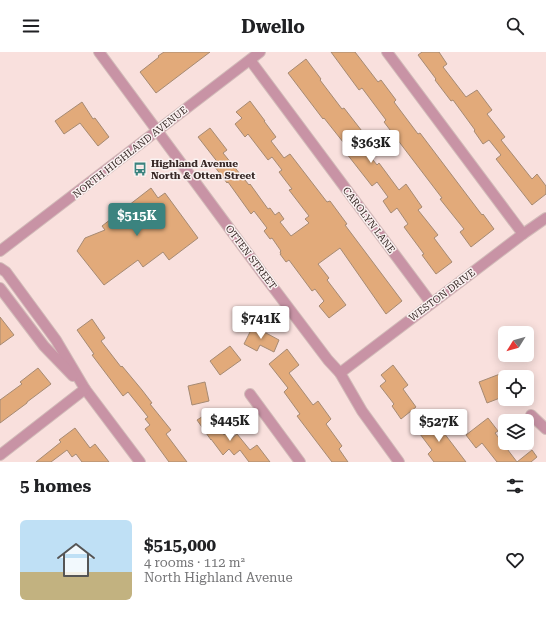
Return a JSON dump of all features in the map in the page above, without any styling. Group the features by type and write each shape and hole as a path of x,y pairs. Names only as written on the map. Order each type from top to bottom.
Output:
{"street":[{"name":"OTTEN STREET","path":"99,52 271,285 328,360 340,373 362,411 399,462"},
{"name":"NORTH HIGHLAND AVENUE","path":"0,252 260,52"},
{"path":"387,52 523,234"},
{"name":"CAROLYN LANE","path":"250,60 431,303"},
{"name":"WESTON DRIVE","path":"340,373 431,303 546,218"},
{"path":"0,268 6,272 56,340 85,389 140,462"},
{"path":"0,288 44,346 85,389"},
{"path":"0,455 85,389"},
{"path":"250,394 300,462"},
{"path":"534,418 546,429"}],"building":[{"path":"164,52 210,52 156,93 140,72"},
{"path":"331,52 355,52 378,82 381,80 396,100 394,102 418,134 420,133 494,229 471,247 460,232 464,229 440,199 442,198 384,122 386,120 362,88 359,90"},
{"path":"422,52 439,52 447,64 443,67 466,97 477,90 492,110 487,114 505,137 501,140 532,179 537,174 546,186 546,194 532,205 496,159 501,155 489,140 483,144 474,131 475,130 453,100 451,101 435,80 436,79 418,55"},
{"path":"306,59 342,109 344,108 372,144 365,150 377,165 379,163 399,190 406,184 422,207 418,210 438,235 434,238 452,262 436,274 422,255 424,254 404,227 408,224 397,208 391,213 383,201 388,197 377,182 372,186 343,149 347,147 324,118 323,119 288,73"},
{"path":"250,101 276,137 271,141 284,158 290,154 327,202 330,201 347,224 345,225 402,301 386,314 340,248 318,264 329,278 327,280 346,305 329,318 319,306 324,301 315,289 312,291 289,260 286,262 280,254 281,251 272,238 270,239 264,231 267,228 254,211 251,214 215,167 219,164 198,137 210,128 227,150 223,153 249,185 250,184 268,209 270,208 275,215 279,212 284,219 280,222 291,236 309,223 305,219 309,216 289,190 292,189 279,172 282,170 272,157 268,160 248,134 245,137 235,124 242,118 236,112"},
{"path":"82,102 93,119 95,118 109,137 98,146 80,123 64,134 55,121"},
{"path":"151,188 158,198 165,193 198,238 169,260 163,252 143,267 138,260 104,285 77,251 85,238 105,230 102,226"},
{"path":"0,317 14,335 0,345"},
{"path":"92,319 105,338 101,341 152,403 150,404 171,430 166,434 187,462 169,462 145,429 150,425 145,419 148,417 128,392 123,396 92,355 94,354 77,330"},
{"path":"253,326 279,340 274,352 260,345 257,351 244,344"},
{"path":"230,346 241,360 220,375 210,361"},
{"path":"287,349 299,365 289,373 313,405 318,401 331,419 326,424 342,446 339,449 348,462 332,462 297,416 300,414 284,392 288,388 269,364"},
{"path":"393,365 408,385 403,389 416,407 401,419 392,406 394,404 380,386 386,381 381,375"},
{"path":"38,368 51,384 0,423 0,400 22,384 20,382"},
{"path":"498,375 498,399 487,403 479,382"},
{"path":"205,382 209,401 192,405 188,386"},
{"path":"208,413 224,435 226,433 231,439 237,434 250,450 257,445 270,462 249,462 240,450 234,455 229,449 223,455 197,420"},
{"path":"434,417 466,462 434,462 428,454 432,450 417,430"},
{"path":"488,418 498,431 495,433 498,437 498,450 508,450 517,462 497,462 482,443 476,448 466,435"},
{"path":"75,428 90,448 95,444 109,462 82,462 76,454 72,457 67,450 51,462 36,462 61,442 59,440"},
{"path":"532,450 537,457 531,462 517,462"}],"place":[{"name":"Highland Avenue North & Otten Street","path":"140,169"}]}
